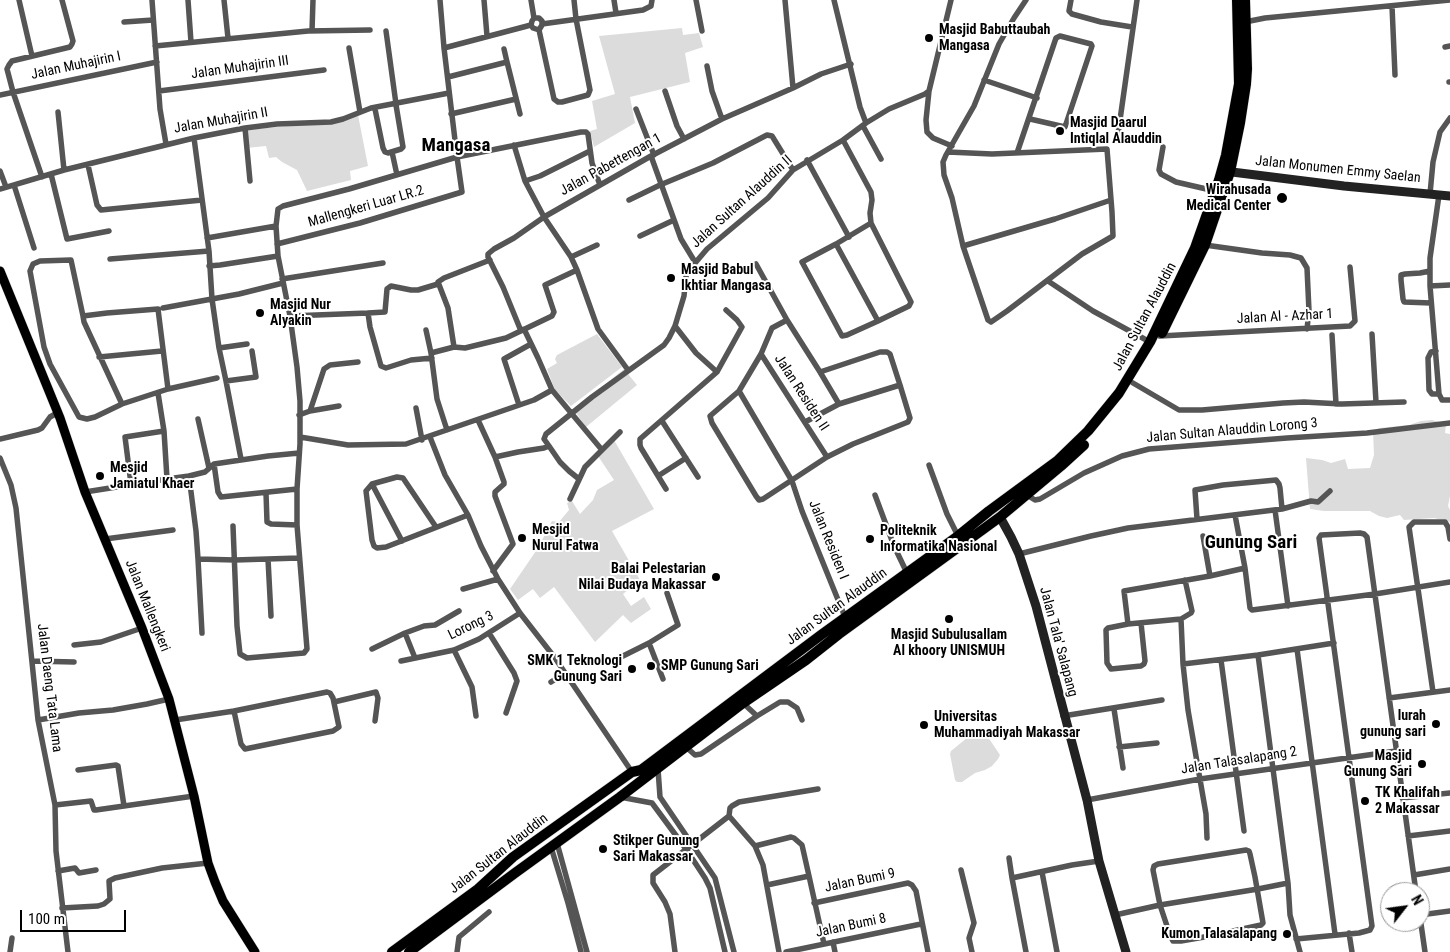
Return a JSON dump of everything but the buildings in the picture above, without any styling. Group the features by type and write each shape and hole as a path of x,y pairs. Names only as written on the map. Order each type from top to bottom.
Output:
{"highway":[{"name":"Jalan Sultan Alauddin","path":"409,952 481,893 513,857 632,772 640,770 691,731 839,634 1000,517 1027,495 1088,431 1109,406 1133,372 1150,342 1195,248 1215,191 1226,171 1239,84 1237,0"},
{"name":"Jalan Sultan Alauddin","path":"392,952 554,845 620,798 803,656 844,613 907,573 989,511 1059,463 1099,429 1133,383 1160,336 1205,245 1246,90 1245,0"}],"main road":[{"name":"Jalan Monumen Emmy Saelan","path":"1226,171 1344,186 1450,196"},
{"name":"Jalan Mallengkeri","path":"0,272 57,413 85,492 142,628 169,699 194,796 208,863 222,901 255,952"},
{"name":"Jalan Tala' Salapang","path":"1000,517 1019,554 1036,606 1087,800 1099,861 1126,952"}],"street":[{"path":"19,0 32,56"},
{"path":"42,177 7,69 12,61 72,44 73,41 62,0"},
{"path":"152,0 160,109 166,144"},
{"path":"188,0 191,42"},
{"path":"224,0 228,38"},
{"path":"312,31 313,0"},
{"path":"440,0 457,157"},
{"path":"484,0 487,36"},
{"path":"531,25 534,18 532,0"},
{"path":"534,18 540,19 542,24 539,30 554,97 559,102 588,96 590,90 574,0"},
{"path":"614,0 616,13"},
{"path":"696,0 702,31"},
{"path":"785,0 793,88"},
{"path":"834,0 864,124 881,159"},
{"path":"951,0 928,91 926,120 927,132 933,138 952,146"},
{"path":"948,152 992,154 1107,149 1112,237 1082,254 991,322 986,317 963,246 952,198 944,175 943,162 948,152 974,106 999,44 1026,0"},
{"path":"1071,0 1069,11 1072,14 1101,22 1132,27"},
{"path":"1117,141 1137,0"},
{"path":"1245,22 1450,0"},
{"path":"542,24 643,10 650,8 652,2"},
{"path":"1392,6 1395,75"},
{"path":"124,22 153,20"},
{"path":"444,48 531,25"},
{"path":"531,25 535,30 539,30"},
{"path":"155,46 312,31 370,30"},
{"path":"375,109 383,148 386,153 401,149 403,145 386,31"},
{"path":"1018,153 1057,37 1060,36 1092,45 1065,127 1030,119"},
{"path":"350,48 360,112"},
{"path":"504,49 520,114"},
{"name":"Jalan Muhajirin I","path":"0,95 157,62"},
{"path":"448,77 507,62"},
{"name":"Jalan Pabettengan 1","path":"490,260 488,254 494,249 544,217 652,156 722,119 821,74 851,64"},
{"path":"707,66 712,91 722,119"},
{"name":"Jalan Muhajirin III","path":"159,92 324,70"},
{"path":"984,80 1037,98"},
{"path":"665,91 684,140"},
{"name":"Jalan Sultan Alauddin II","path":"549,446 544,439 545,435 592,397 664,345 675,326 684,296 686,276 707,249 768,198 793,170 889,109 928,91"},
{"name":"Jalan Muhajirin II","path":"3,188 64,170 194,138 277,124 331,122 371,108 396,105 449,93"},
{"path":"451,114 516,99"},
{"path":"636,109 660,185 685,247 696,262"},
{"path":"58,112 64,170"},
{"path":"1450,118 1440,132 1433,162 1434,194 1430,258 1431,303 1439,394 1442,400 1450,400"},
{"path":"245,128 250,181"},
{"path":"233,526 239,648 241,655 247,658 302,654 306,652 297,525 300,401 290,316 278,256 276,216 279,207 350,189 457,157 581,132 586,132 589,138 592,166 600,185"},
{"path":"629,200 713,163 769,135 772,136 793,170"},
{"path":"194,138 219,348 241,459"},
{"path":"843,140 871,192 871,223 911,302 909,306 842,336 804,268 802,261 849,237 871,223"},
{"path":"514,145 524,182 544,217 571,257 598,329 628,370"},
{"path":"1163,147 1159,170 1161,174 1176,182 1215,191"},
{"path":"392,152 397,175"},
{"path":"524,182 590,152"},
{"name":"Mallengkeri Luar LR.2","path":"277,244 360,223 462,192 457,157"},
{"path":"807,160 849,237"},
{"path":"88,165 97,205 101,210 202,200"},
{"path":"0,171 3,188"},
{"path":"51,174 67,239 109,231"},
{"path":"14,185 34,248"},
{"path":"963,246 1056,219 1111,200"},
{"path":"640,236 674,220"},
{"path":"207,238 276,226"},
{"path":"571,257 596,244"},
{"path":"836,244 878,321"},
{"path":"1205,245 1301,258 1307,268 1309,311 1307,329"},
{"path":"110,259 208,251"},
{"path":"209,266 220,266 278,256"},
{"path":"122,404 83,321 71,260 40,261 32,264 30,271 44,347 79,417 95,418 122,404 168,389 218,378"},
{"path":"290,316 385,312 387,289 389,287 395,286 418,290 438,284 439,280 490,260 552,390 602,450"},
{"path":"163,308 239,294 283,281 383,263"},
{"path":"756,264 787,320 838,404"},
{"name":"Jalan Al - Azhar 1","path":"1160,336 1350,326 1355,321 1350,268"},
{"path":"368,313 381,366 386,368 454,347 464,348 506,338 554,314 545,284 577,270"},
{"path":"1430,271 1401,275 1401,280 1404,302 1431,303"},
{"path":"1048,281 1093,311 1150,342"},
{"path":"438,284 448,308 454,347"},
{"path":"1430,286 1450,285"},
{"path":"83,316 158,309 168,389"},
{"path":"666,489 639,442 645,434 717,372 742,327 726,310"},
{"path":"761,354 772,328 787,320"},
{"path":"675,326 696,353 717,372"},
{"path":"426,330 437,399 447,430"},
{"path":"1372,334 1376,402"},
{"path":"1332,335 1336,404"},
{"path":"219,348 247,344"},
{"path":"518,405 504,359 531,344"},
{"path":"99,357 162,351"},
{"path":"226,382 256,377 252,351"},
{"path":"739,392 712,414 710,419 759,500 792,481 827,457 853,444 908,422 910,418 890,354 880,352 820,372"},
{"name":"Jalan Residen II","path":"739,392 761,354 827,457"},
{"path":"38,364 49,359"},
{"path":"310,411 324,368 330,365 358,362"},
{"path":"1133,383 1179,410 1202,410 1283,403 1404,402"},
{"path":"805,422 838,404 900,385"},
{"path":"300,437 348,445 406,444 534,400 552,390"},
{"name":"Jalan Residen I","path":"739,392 792,481 802,511 844,613"},
{"path":"158,393 164,431 167,478"},
{"path":"299,415 339,406"},
{"path":"416,408 422,440"},
{"path":"0,438 38,430 42,428 50,417 57,413"},
{"path":"198,419 221,497 298,489"},
{"path":"478,420 504,482 494,494 512,544 493,571"},
{"path":"662,421 698,477"},
{"name":"Jalan Sultan Alauddin Lorong 3","path":"1027,495 1035,500 1040,499 1084,473 1122,456 1149,449 1367,433 1450,423"},
{"path":"131,484 126,437 164,431"},
{"path":"570,499 588,464 620,432"},
{"path":"430,437 445,475 468,515 493,571 520,613 547,646 632,772"},
{"path":"495,457 538,450 549,446 560,462 579,479"},
{"path":"85,492 189,476 205,472 211,466 241,459 299,454"},
{"name":"Jalan Daeng Tata Lama","path":"0,458 11,485 16,508 38,720 55,806 56,851 68,952"},
{"path":"658,476 686,458"},
{"path":"929,465 947,514 958,536"},
{"path":"189,476 196,531 202,633"},
{"path":"436,527 403,478 398,477 372,484 368,487 365,493 369,524 374,546 377,548 402,541 468,515"},
{"path":"1197,519 1195,490 1223,485 1278,481 1280,488 1278,510 1288,606"},
{"path":"372,484 402,541"},
{"path":"1019,554 1112,531 1278,510 1311,501 1318,502 1330,491"},
{"path":"266,493 266,522 271,524 297,525"},
{"path":"875,495 894,546 907,573"},
{"path":"1235,515 1250,608 1252,610 1450,582"},
{"path":"1433,692 1409,532 1410,524 1414,522 1445,522 1448,526 1450,539"},
{"path":"105,539 173,530"},
{"path":"1296,939 1360,932 1370,930 1372,926 1319,538 1321,536 1360,534 1366,537 1415,882"},
{"path":"1202,536 1210,576"},
{"path":"198,559 299,558"},
{"path":"268,559 271,616"},
{"path":"1128,624 1124,590 1210,576 1245,568"},
{"path":"462,589 498,579"},
{"path":"1141,623 1144,664 1141,666 1111,669 1107,663 1106,630 1128,624 1180,619 1192,611 1186,580"},
{"path":"621,657 678,625 668,593"},
{"path":"372,649 405,633 435,624 459,611"},
{"name":"Lorong 3","path":"401,661 454,650 489,633 520,613"},
{"path":"1180,619 1188,710 1206,814 1208,838"},
{"path":"74,645 101,642 142,628"},
{"path":"405,633 415,658"},
{"path":"489,633 517,681 506,714"},
{"path":"649,643 663,679"},
{"path":"1183,664 1334,643"},
{"path":"1297,649 1335,934"},
{"path":"454,650 473,690 476,716"},
{"path":"1258,655 1274,768 1290,914 1300,952"},
{"path":"1221,660 1244,831"},
{"path":"32,661 74,662"},
{"path":"551,682 566,674"},
{"path":"1389,698 1450,690"},
{"path":"175,720 234,711 328,692 332,695 339,726 336,730 246,749 240,744 234,711"},
{"path":"334,702 376,692 378,698 375,721"},
{"path":"38,720 169,699"},
{"path":"1064,716 1162,700"},
{"path":"686,747 694,755 701,754 780,702 786,702 797,708 802,720"},
{"path":"743,703 757,716"},
{"path":"1114,708 1123,768"},
{"path":"1120,747 1157,743"},
{"name":"Jalan Talasalapang 2","path":"1087,800 1237,773 1396,751"},
{"path":"78,770 116,765 124,806"},
{"path":"658,769 660,797 715,878 734,952"},
{"path":"675,952 670,914 653,883 652,875 729,816 730,808 739,802 818,789"},
{"path":"1402,798 1450,793"},
{"path":"55,806 90,801 95,810 194,796"},
{"path":"652,803 660,797"},
{"path":"620,798 652,803 686,849 710,888 725,952"},
{"path":"729,816 755,846 763,865 779,952"},
{"path":"1408,836 1450,831"},
{"path":"755,846 791,837 802,845 824,944"},
{"path":"554,845 587,952"},
{"path":"1246,850 1249,851 1263,923 1229,933 1173,941 1160,905 1153,870 1154,866 1246,850"},
{"path":"1009,858 1026,952"},
{"path":"1012,878 1099,861"},
{"path":"62,908 104,904 110,899 110,881 115,878 162,868 208,863"},
{"path":"58,871 75,868 79,873 96,870"},
{"path":"961,870 974,924 969,938 972,952"},
{"path":"1414,875 1450,870"},
{"path":"1042,872 1057,952"},
{"path":"767,885 808,876"},
{"name":"Jalan Bumi 9","path":"814,903 908,883 916,891 921,924"},
{"path":"1115,915 1160,905 1258,890 1288,883"},
{"path":"571,903 581,952"},
{"path":"1430,914 1450,911"},
{"path":"457,952 459,937 489,912"},
{"path":"921,924 928,952"},
{"name":"Jalan Bumi 8","path":"786,952 921,924"},
{"path":"1422,932 1425,952"},
{"path":"1349,933 1352,952"},
{"path":"10,952 12,938"},
{"path":"833,942 836,952"}],"shaded area":[{"path":"682,28 683,35 699,33 703,47 685,53 690,82 630,97 635,123 594,147 590,131 597,129 592,101 615,94 599,36"},
{"path":"358,115 368,166 350,171 351,180 307,191 297,170 276,157 269,158 266,146 246,148 244,130 300,125"},
{"path":"597,334 622,367 571,406 555,390 547,369 557,363 555,359 557,355"},
{"path":"624,369 637,385 586,427 574,410"},
{"path":"1432,420 1446,424 1445,433 1450,434 1450,496 1448,506 1450,522 1434,518 1404,520 1400,515 1387,518 1370,511 1324,511 1310,509 1306,458 1331,463 1345,459 1348,469 1370,468 1374,455 1373,431 1379,428 1409,425"},
{"path":"614,440 654,509 612,531 640,580 623,594 631,606 644,597 651,609 631,623 623,615 595,642 554,587 540,598 533,589 518,600 510,589 538,548 552,521 559,522 569,510 567,503 572,501 580,514 593,500 597,490 614,480 598,456"},
{"path":"978,731 990,740 1000,755 992,766 975,773 962,782 957,782 955,780 951,751"}],"place":[{"name":"Masjid Babuttaubah Mangasa","path":"929,38"},
{"name":"Masjid Daarul Intiqlal Alauddin","path":"1060,131"},
{"name":"Wirahusada Medical Center","path":"1282,198"},
{"name":"Masjid Babul Ikhtiar Mangasa","path":"671,278"},
{"name":"Masjid Nur Alyakin","path":"260,313"},
{"name":"Mesjid Jamiatul Khaer","path":"100,476"},
{"name":"Mesjid Nurul Fatwa","path":"522,538"},
{"name":"Politeknik Informatika Nasional","path":"870,539"},
{"name":"Balai Pelestarian Nilai Budaya Makassar","path":"716,577"},
{"name":"Masjid Subulusallam Al khoory UNISMUH","path":"949,619"},
{"name":"SMP Gunung Sari","path":"651,666"},
{"name":"SMK 1 Teknologi Gunung Sari","path":"632,669"},
{"name":"lurah gunung sari","path":"1436,724"},
{"name":"Universitas Muhammadiyah Makassar","path":"924,725"},
{"name":"Masjid Gunung Sari","path":"1422,764"},
{"name":"TK Khalifah 2 Makassar","path":"1365,801"},
{"name":"Stikper Gunung Sari Makassar","path":"603,849"},
{"name":"Kumon Talasalapang","path":"1287,934"}],"district":[{"name":"Mangasa","path":"456,146"},
{"name":"Gunung Sari","path":"1251,543"}]}
